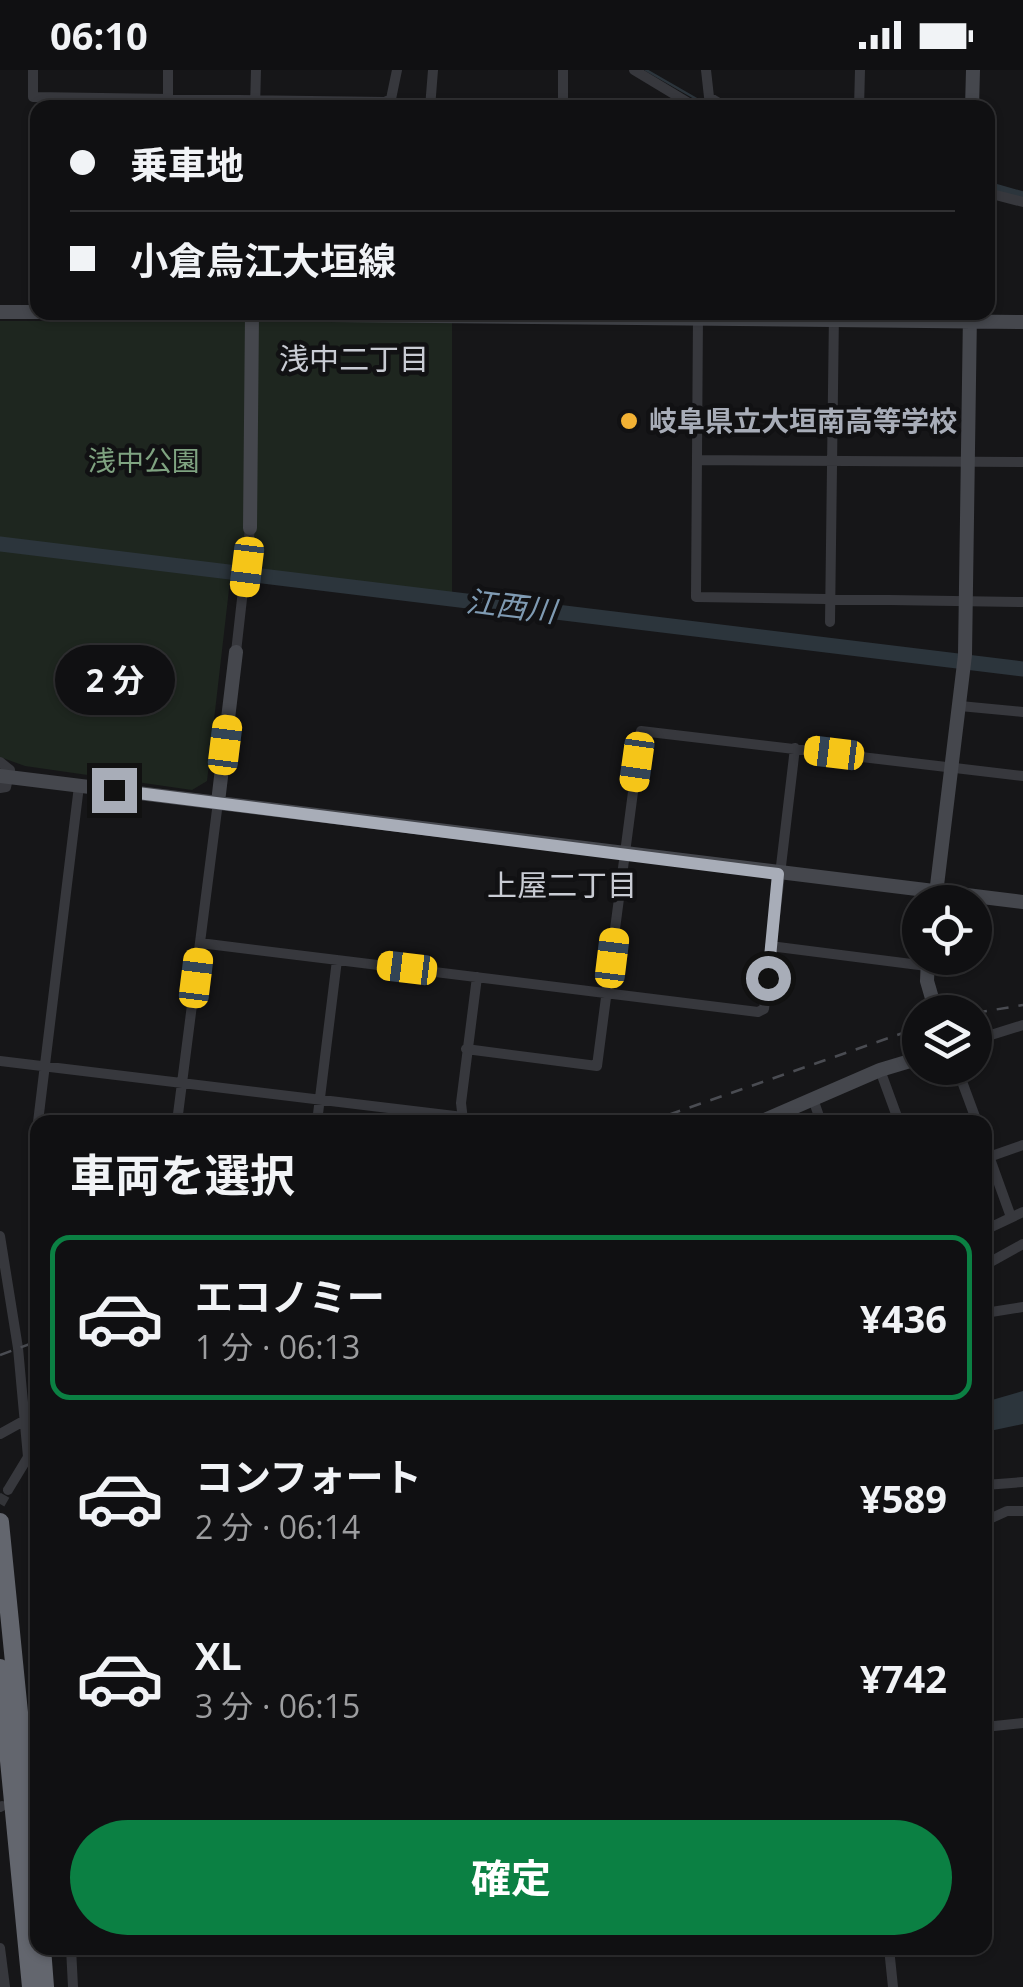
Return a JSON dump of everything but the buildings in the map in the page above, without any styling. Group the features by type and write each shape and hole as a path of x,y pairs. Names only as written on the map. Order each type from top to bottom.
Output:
{"highway":[{"path":"0,1522 32,1987"},
{"path":"0,1668 30,1849"},
{"path":"43,1955 46,1987"}],"street":[{"path":"33,70 33,96 110,100"},
{"path":"168,70 168,100"},
{"path":"255,100 256,70"},
{"path":"389,100 397,70"},
{"path":"431,100 433,70"},
{"path":"563,70 563,100"},
{"path":"634,70 696,100"},
{"path":"704,100 706,70"},
{"path":"859,100 860,70"},
{"path":"972,100 973,70"},
{"path":"995,195 1023,202"},
{"path":"0,312 30,312"},
{"path":"995,319 1023,322"},
{"path":"178,1115 247,567 252,320"},
{"path":"698,320 696,597 1023,602"},
{"path":"830,622 834,320"},
{"path":"938,885 966,655 970,320"},
{"path":"697,460 1023,462"},
{"path":"960,702 1023,712"},
{"path":"466,1048 597,1066 641,731 1023,776"},
{"path":"200,943 758,1012 764,1009 795,748"},
{"path":"0,762 10,770 3,781 218,802 902,893"},
{"path":"39,1115 79,786"},
{"path":"992,901 1023,902"},
{"path":"770,946 902,959"},
{"path":"318,1115 337,960"},
{"path":"462,1115 460,1103 476,977"},
{"path":"992,1036 1022,1028"},
{"path":"0,1061 425,1115"},
{"path":"775,1115 902,1063"},
{"path":"880,1070 896,1115"},
{"path":"963,1085 974,1115"},
{"path":"813,1098 819,1115"},
{"path":"992,1156 1023,1145"},
{"path":"992,1170 1011,1217"},
{"path":"992,1226 1023,1212"},
{"path":"0,1236 30,1447"},
{"path":"992,1261 1023,1244"},
{"path":"992,1311 1023,1307"},
{"path":"0,1434 30,1417"},
{"path":"8,1490 30,1464"},
{"path":"992,1485 1023,1482"},
{"path":"992,1517 1023,1511"},
{"path":"992,1725 1023,1723"},
{"path":"0,1948 4,1987"},
{"path":"72,1955 73,1987"},
{"path":"890,1955 893,1987"}],"green space":[{"name":"浅中公園","path":"0,321 452,321 452,598 231,572 207,781 192,790 25,766 0,757"}],"shaded area":[{"path":"1023,1391 1023,1424 992,1431 992,1400"}],"waterway":[{"path":"646,70 698,100"},
{"path":"995,188 1023,196"},
{"name":"江西川","path":"0,544 1023,669"}],"tunnel":[{"path":"0,1504 8,1490"}],"railway":[{"path":"992,1010 1023,1005"},
{"path":"668,1115 902,1033"},
{"path":"0,1355 30,1344"}],"place":[{"name":"岐阜県立大垣南高等学校","path":"629,421"}],"district":[{"name":"浅中二丁目","path":"354,360"},
{"name":"上屋二丁目","path":"562,886"}],"route":[{"path":"114,790 778,874 768,978"}]}
